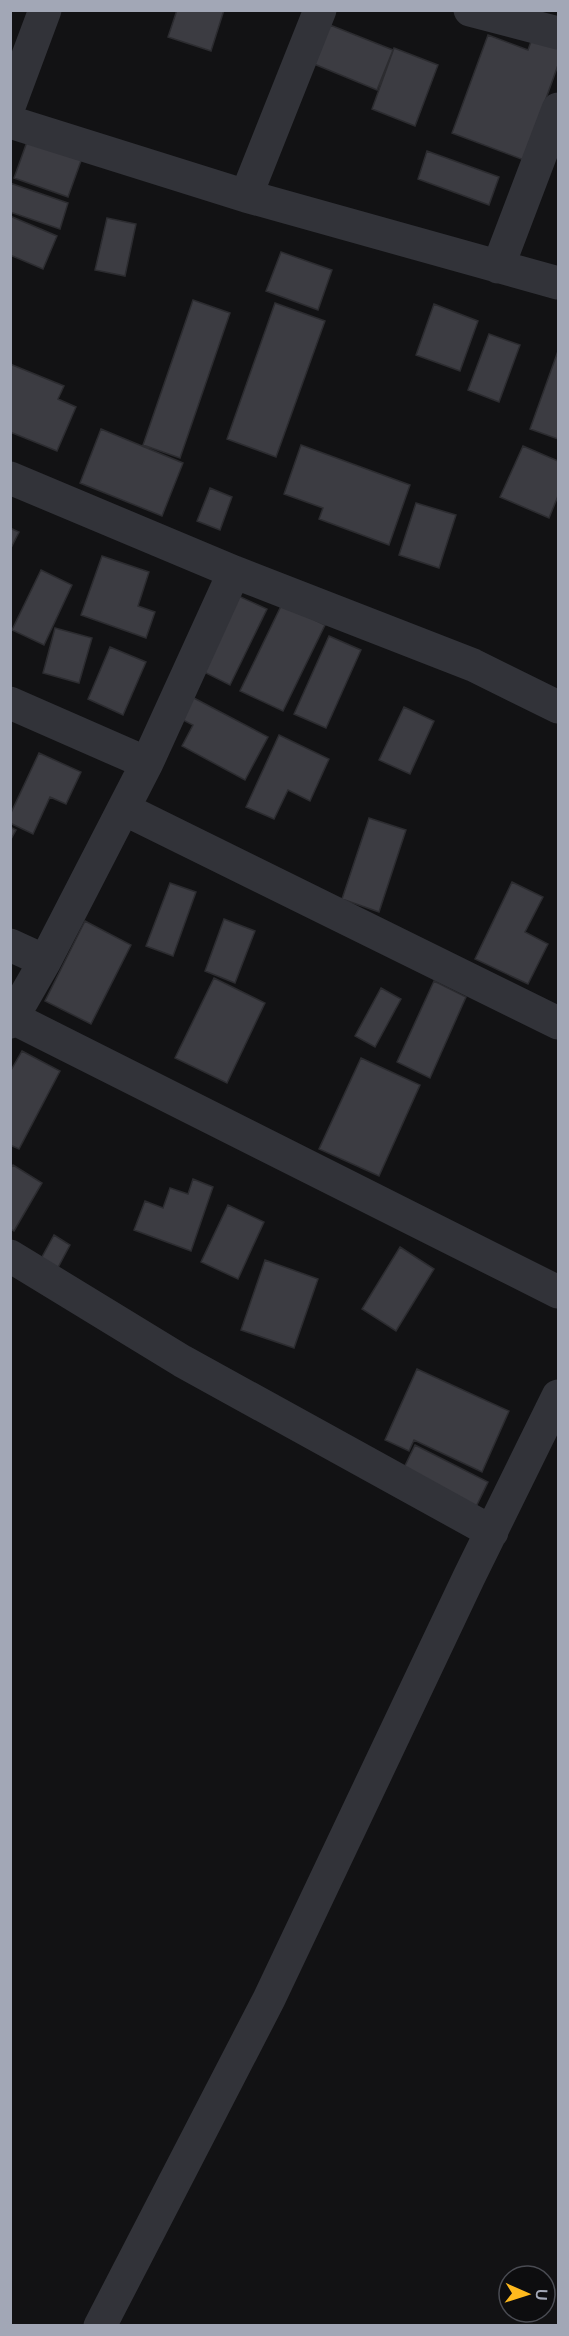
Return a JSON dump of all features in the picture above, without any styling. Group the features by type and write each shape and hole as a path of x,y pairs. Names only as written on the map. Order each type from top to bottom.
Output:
{"street":[{"path":"10,104 45,10"},
{"path":"246,196 320,10"},
{"path":"470,10 558,33"},
{"path":"498,267 558,109"},
{"path":"10,122 246,196 558,283"},
{"path":"10,478 234,572 473,664 558,707"},
{"path":"234,572 147,763 12,1020 558,1292"},
{"path":"10,703 147,763"},
{"path":"124,809 558,1023"},
{"path":"10,945 45,961"},
{"path":"10,1256 182,1361 492,1532"},
{"path":"100,2325 269,1999 558,1396"}],"building":[{"path":"177,10 224,10 211,51 168,37"},
{"path":"330,25 393,50 377,90 314,64"},
{"path":"488,35 528,50 533,36 558,45 558,65 524,160 452,133"},
{"path":"394,48 438,65 415,126 372,109"},
{"path":"28,139 82,158 68,197 14,178"},
{"path":"427,151 499,177 489,205 418,179"},
{"path":"10,183 68,203 60,229 10,212"},
{"path":"10,216 57,236 43,269 10,255"},
{"path":"107,218 136,224 125,276 95,270"},
{"path":"281,252 332,270 318,310 266,291"},
{"path":"193,300 230,313 180,458 143,445"},
{"path":"275,303 325,321 276,457 227,439"},
{"path":"434,304 478,321 460,371 416,355"},
{"path":"489,334 520,345 499,402 468,390"},
{"path":"558,351 558,439 530,429"},
{"path":"10,364 64,386 58,399 76,407 57,451 10,432"},
{"path":"101,429 183,463 162,516 80,483"},
{"path":"301,445 410,485 389,545 319,519 323,508 284,494"},
{"path":"523,446 558,461 558,496 549,518 500,497"},
{"path":"210,488 232,497 220,530 197,521"},
{"path":"416,503 456,515 439,568 399,555"},
{"path":"10,528 19,532 10,550"},
{"path":"102,556 149,572 138,606 155,612 146,638 81,615"},
{"path":"41,570 72,585 44,645 12,630"},
{"path":"234,594 267,609 230,685 198,669"},
{"path":"282,604 325,625 283,711 240,691"},
{"path":"55,628 92,638 79,683 43,673"},
{"path":"329,636 361,650 326,728 294,714"},
{"path":"110,647 146,662 123,715 88,699"},
{"path":"192,697 268,737 245,780 182,746 193,725 181,719"},
{"path":"404,707 434,721 410,774 379,760"},
{"path":"279,735 329,759 310,801 288,790 274,819 246,807"},
{"path":"39,753 81,772 66,804 50,797 33,834 10,823 10,815"},
{"path":"369,818 406,830 379,912 342,899"},
{"path":"10,827 16,830 10,841"},
{"path":"512,882 543,897 525,932 548,944 528,984 475,959"},
{"path":"170,883 196,892 173,956 146,946"},
{"path":"224,919 255,931 235,983 205,971"},
{"path":"85,921 131,945 91,1024 45,1001"},
{"path":"214,978 265,1003 227,1083 175,1058"},
{"path":"434,981 466,997 430,1078 397,1062"},
{"path":"381,988 401,999 375,1047 355,1036"},
{"path":"22,1051 60,1071 19,1149 10,1145 10,1072"},
{"path":"361,1058 420,1085 379,1176 319,1149"},
{"path":"13,1165 42,1183 14,1231 10,1229 10,1169"},
{"path":"193,1179 213,1187 191,1251 134,1230 145,1201 163,1208 170,1188 188,1194"},
{"path":"228,1205 264,1222 238,1279 201,1262"},
{"path":"54,1235 70,1245 54,1275 37,1266"},
{"path":"400,1247 434,1269 396,1331 362,1309"},
{"path":"265,1260 318,1279 294,1348 241,1330"},
{"path":"417,1369 509,1411 482,1472 414,1440 409,1451 385,1440"},
{"path":"415,1445 488,1482 474,1511 401,1474"}]}
